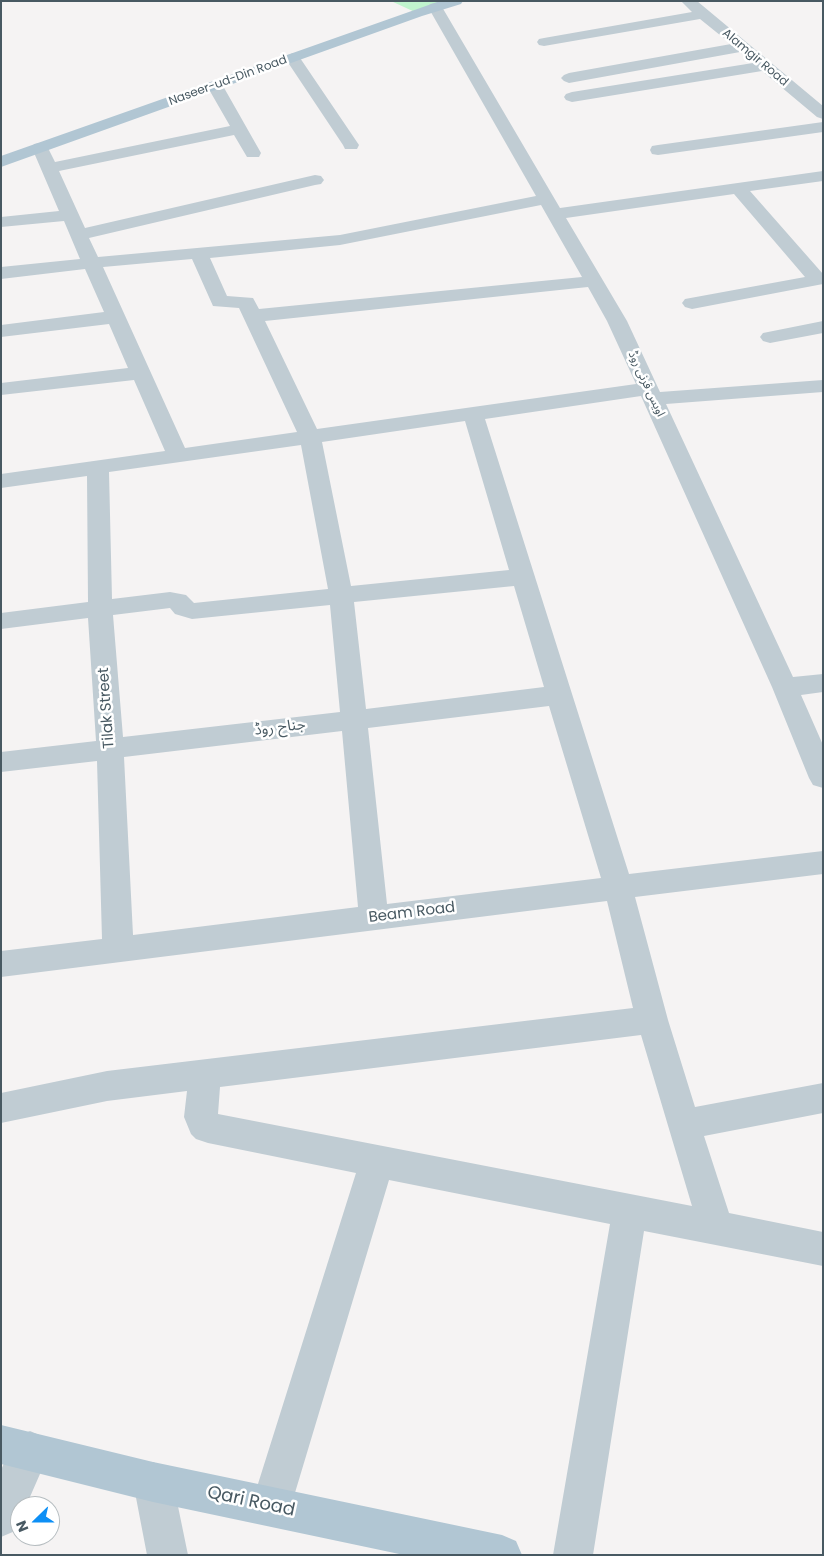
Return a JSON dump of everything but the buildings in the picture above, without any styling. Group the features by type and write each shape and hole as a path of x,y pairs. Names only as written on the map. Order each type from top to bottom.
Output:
{"main road":[{"name":"Naseer-ud-Din Road","path":"1,162 456,1"},
{"name":"Qari Road","path":"16,1448 153,1482 502,1555"}],"street":[{"name":"Alamgir Road","path":"688,1 823,114"},
{"name":"اویس قرنی روڈ","path":"435,7 617,321 785,687 823,778"},
{"path":"544,42 703,14"},
{"path":"569,78 742,47"},
{"path":"293,58 351,145"},
{"path":"572,97 764,66"},
{"path":"215,86 253,154"},
{"path":"658,150 823,127"},
{"path":"48,168 240,129"},
{"path":"40,148 178,456"},
{"path":"1,273 340,240 551,207 738,188 823,176"},
{"path":"78,235 315,180"},
{"path":"692,303 818,280 738,188"},
{"path":"1,222 69,215"},
{"path":"199,253 220,302 246,302 310,437 341,595 374,917"},
{"path":"252,316 594,281"},
{"path":"1,330 115,317"},
{"path":"770,337 823,327"},
{"path":"1,389 140,373"},
{"path":"1,480 473,414 650,394 823,386"},
{"path":"473,414 618,887 652,1020 716,1228"},
{"name":"Tilak Street","path":"98,467 100,610 110,749 118,948"},
{"path":"1,621 170,600 177,601 184,608 192,610 523,577"},
{"path":"785,687 823,683"},
{"name":"جناح روڈ","path":"1,762 559,695"},
{"name":"Beam Road","path":"1,964 823,862"},
{"path":"1,1108 107,1086 652,1020"},
{"path":"205,1074 201,1117 202,1123 208,1128 823,1250"},
{"path":"684,1124 823,1098"},
{"path":"271,1506 377,1162"},
{"path":"573,1555 630,1211"},
{"path":"1,1517 16,1448"},
{"path":"153,1482 168,1555"}],"green space":[{"path":"391,1 456,1 417,13"}]}
